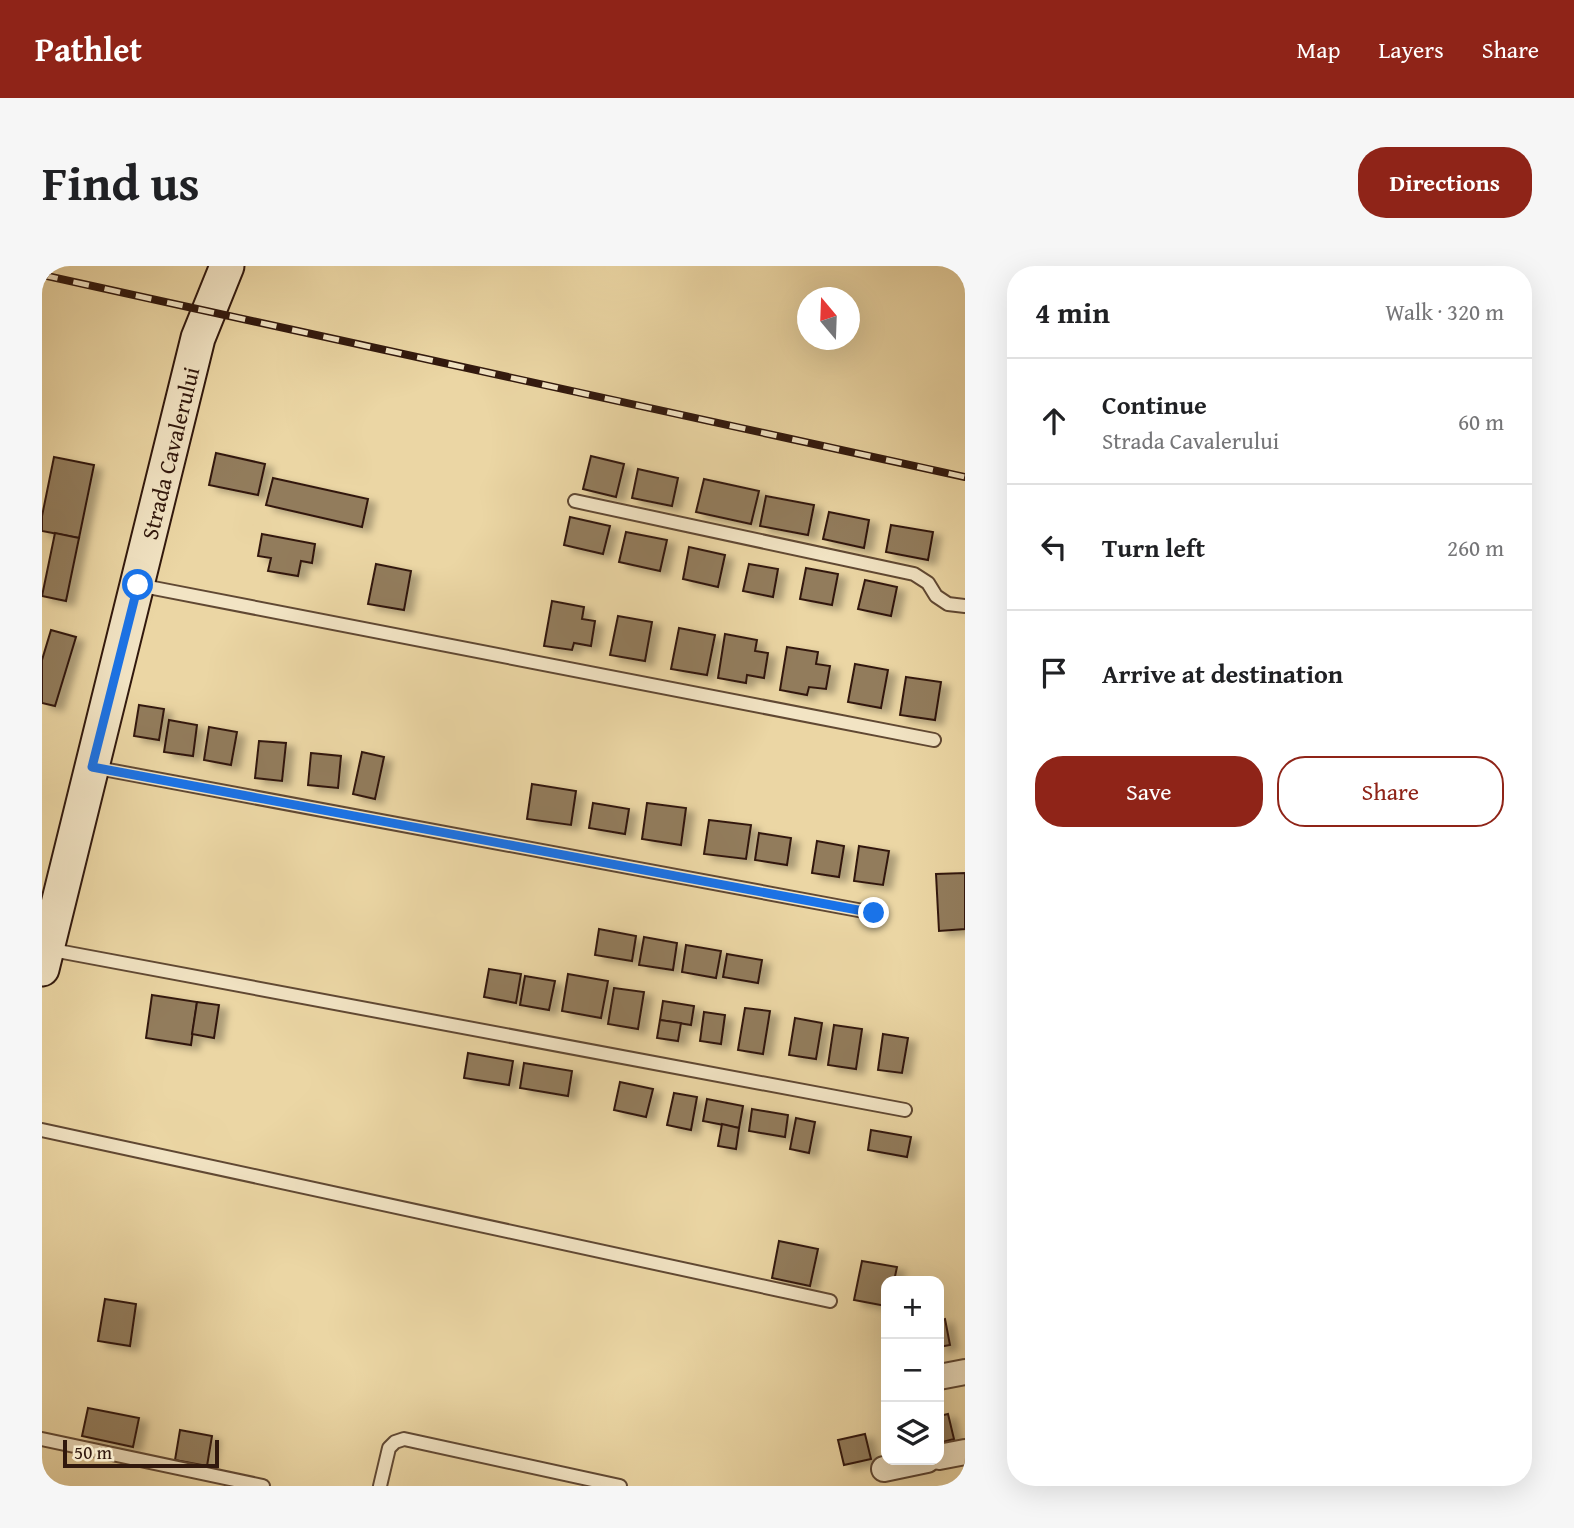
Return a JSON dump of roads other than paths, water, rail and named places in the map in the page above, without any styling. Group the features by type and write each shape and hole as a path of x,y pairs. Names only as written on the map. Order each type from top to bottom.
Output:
{"main road":[{"name":"Strada Cavalerului","path":"44,959 198,338 227,266"}],"street":[{"path":"944,1376 965,1371"},
{"path":"944,1456 965,1452"},
{"path":"884,1469 903,1465"}],"lane":[{"path":"575,501 914,574 928,583 936,596 948,604 965,606"},
{"path":"138,585 933,740"},
{"path":"92,767 874,913"},
{"path":"44,959 905,1110"},
{"path":"42,1130 830,1301"},
{"path":"380,1486 389,1448 394,1442 404,1439 620,1486"},
{"path":"42,1440 263,1486"}],"railway":[{"path":"42,275 965,477"}]}
